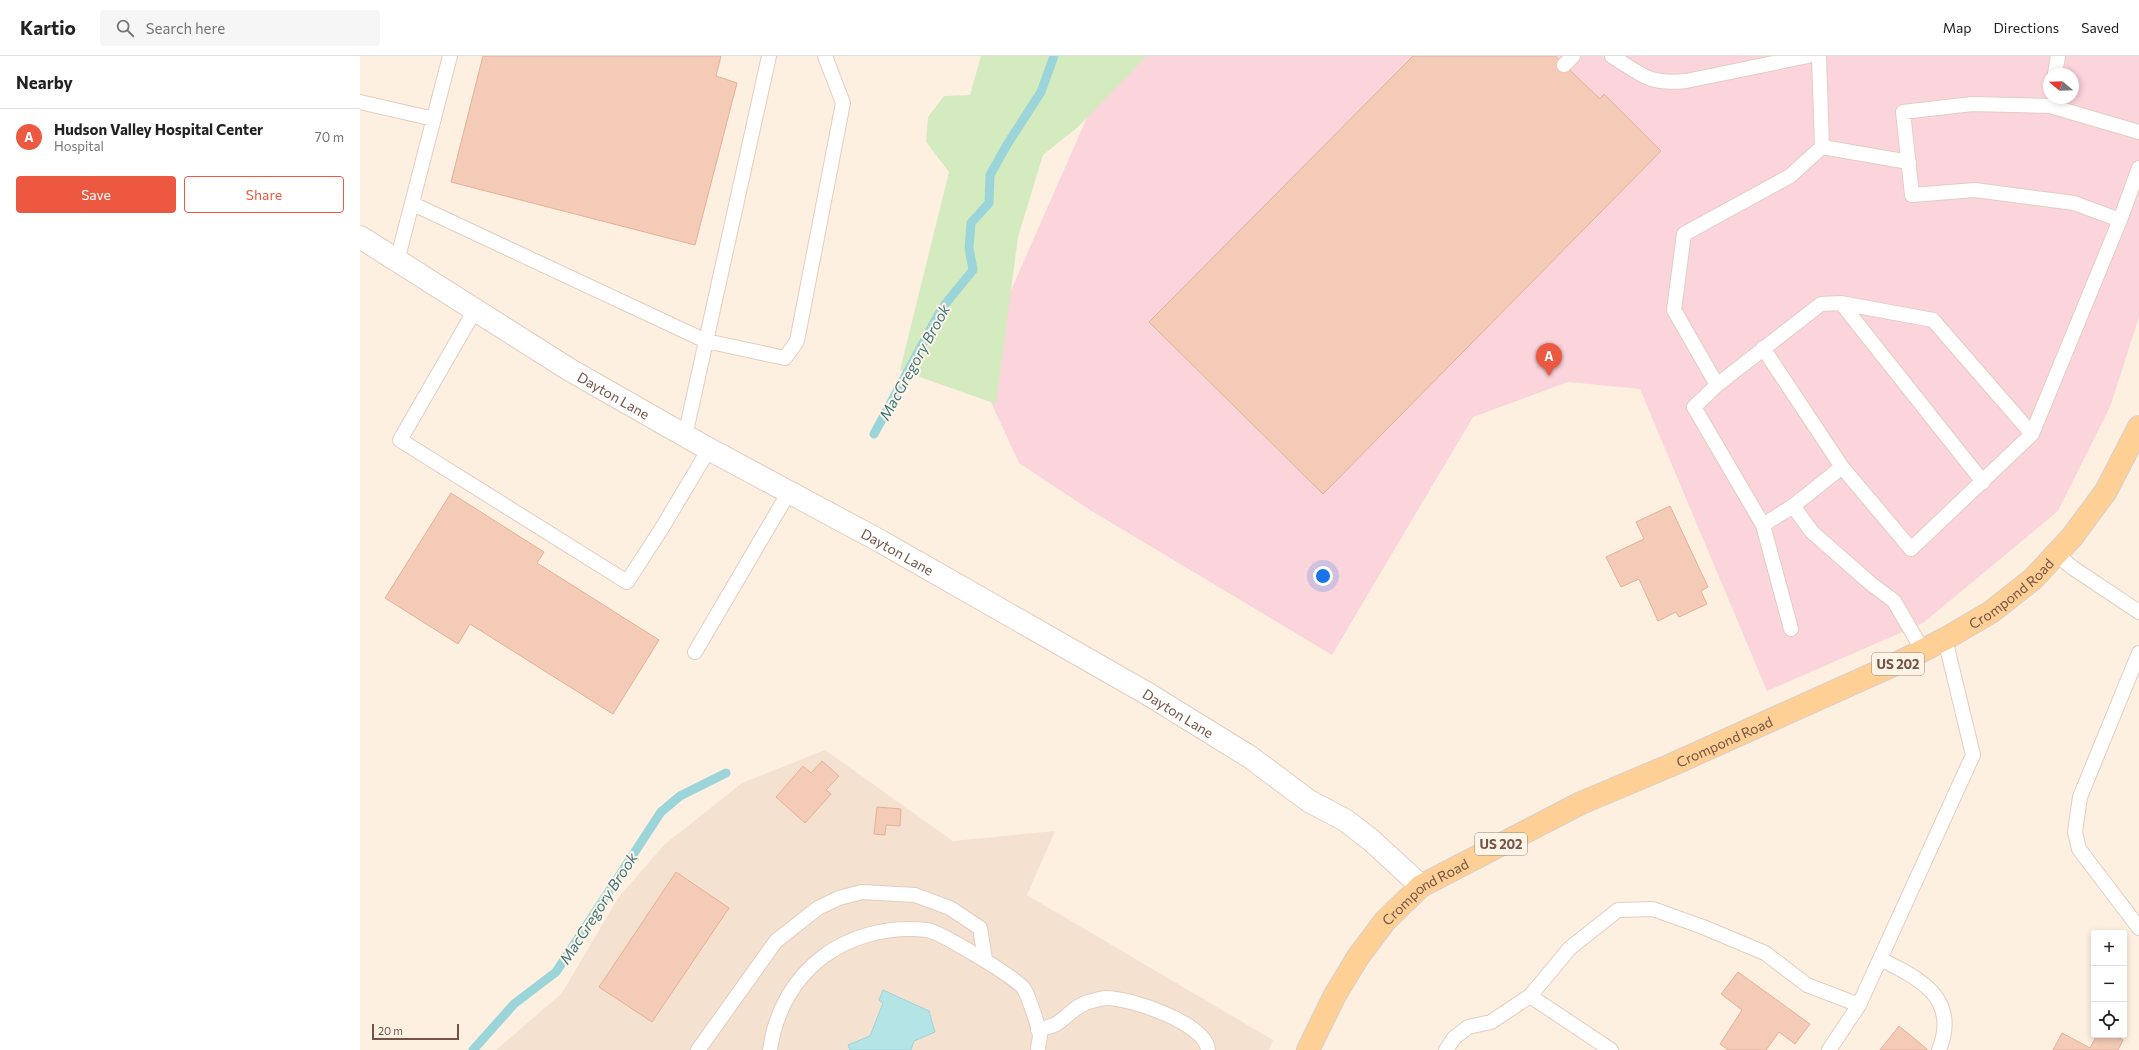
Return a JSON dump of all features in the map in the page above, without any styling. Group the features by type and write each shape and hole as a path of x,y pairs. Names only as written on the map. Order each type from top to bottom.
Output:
{"main road":[{"name":"Crompond Road","path":"1308,1050 1335,995 1358,956 1385,921 1421,886 1581,803 1669,766 1923,651 1991,612 2033,579 2072,537 2106,491 2139,427"}],"street":[{"name":"Dayton Lane","path":"360,237 570,370 685,436 880,541 1148,694 1237,749 1309,801 1345,820 1371,840 1421,886"}],"lane":[{"path":"398,261 450,56"},
{"path":"685,436 769,56"},
{"path":"412,204 706,341 785,358 797,341 842,103 825,56"},
{"path":"1612,56 1649,80 1667,83 1686,81 1808,56"},
{"path":"1717,385 1674,310 1684,234 1790,176 1822,147 1819,56"},
{"path":"2056,68 2058,56"},
{"path":"360,102 434,119"},
{"path":"2043,102 1972,104 1903,112 1912,195 1974,190 2074,203 2120,220"},
{"path":"2057,104 2139,132"},
{"path":"1822,147 1909,162"},
{"path":"1763,348 1842,466 1911,549 2032,434 2120,220 2139,168"},
{"path":"1790,629 1763,525 1694,407 1717,385 1821,304 1841,303 1933,320 2032,434"},
{"path":"1841,303 1983,482"},
{"path":"475,310 400,440 627,582 662,528 709,449"},
{"path":"1763,525 1793,506 1842,466"},
{"path":"695,652 789,492"},
{"path":"1793,506 1812,532 1870,583 1894,601 1923,651"},
{"path":"2056,554 2073,568 2139,612"},
{"path":"1829,1050 1859,1006 1973,755 1945,639"},
{"path":"2139,653 2080,797 2075,832 2079,849 2139,928"},
{"path":"698,1050 776,941 818,908 839,898 862,892 889,892 915,895 950,908 980,928 985,960"},
{"path":"1446,1050 1454,1038 1468,1027 1491,1022 1530,996 1570,948 1618,910 1653,909 1703,927 1765,953 1807,985 1859,1006"},
{"path":"770,1050 778,1012 794,985 810,965 834,949 862,936 886,930 928,930 985,960 1024,989 1040,1036 1038,1050"},
{"path":"1880,959 1911,974 1934,992 1945,1017 1939,1050"},
{"path":"1530,996 1611,1050"},
{"path":"1038,1030 1056,1024 1068,1012 1086,1002 1106,998 1160,1010 1176,1018 1198,1034 1208,1046 1208,1050"}],"shaded area":[{"path":"1114,56 2139,56 2139,317 2110,407 2058,511 1923,623 1767,691 1640,389 1568,382 1473,417 1332,655 1090,510 1019,463 976,370"},
{"path":"825,750 953,841 1055,831 1027,895 1273,1040 1269,1050 496,1050 562,993 618,898 664,845 742,783"}],"green space":[{"path":"981,56 1147,56 1078,127 1043,155 1018,237 996,404 900,370 949,172 926,142 928,117 944,96 970,95"}],"water":[{"path":"883,990 929,1011 935,1032 914,1041 911,1050 850,1050 848,1045 870,1036 883,1003 879,1000"}],"building":[{"path":"483,56 721,56 716,76 737,83 695,245 451,182"},
{"path":"1413,56 1555,56 1600,99 1604,94 1661,151 1323,494 1149,322"},
{"path":"451,493 544,552 537,563 659,640 613,714 470,624 458,644 385,598"},
{"path":"1670,506 1708,587 1701,591 1707,604 1679,617 1676,612 1658,621 1639,579 1621,587 1606,557 1644,539 1636,522"},
{"path":"822,761 839,776 826,790 831,794 805,823 776,797 803,766 811,773"},
{"path":"877,807 901,809 900,826 886,825 885,835 874,834"},
{"path":"676,872 729,908 652,1022 599,987"},
{"path":"1738,972 1810,1024 1795,1044 1779,1032 1766,1050 1728,1050 1720,1044 1742,1010 1721,994"},
{"path":"1899,1026 1927,1049 1927,1050 1880,1050"},
{"path":"2062,1033 2090,1048 2095,1038 2119,1038 2123,1040 2118,1050 2053,1050"}],"waterway":[{"name":"MacGregory Brook","path":"874,434 942,308 973,270 969,248 971,223 989,203 990,175 1008,143 1041,92 1054,56"},
{"name":"MacGregory Brook","path":"473,1050 514,1004 556,972 661,812 680,796 726,773"}],"place":[{"name":"Hudson Valley Hospital Center","path":"1549,376"}]}
